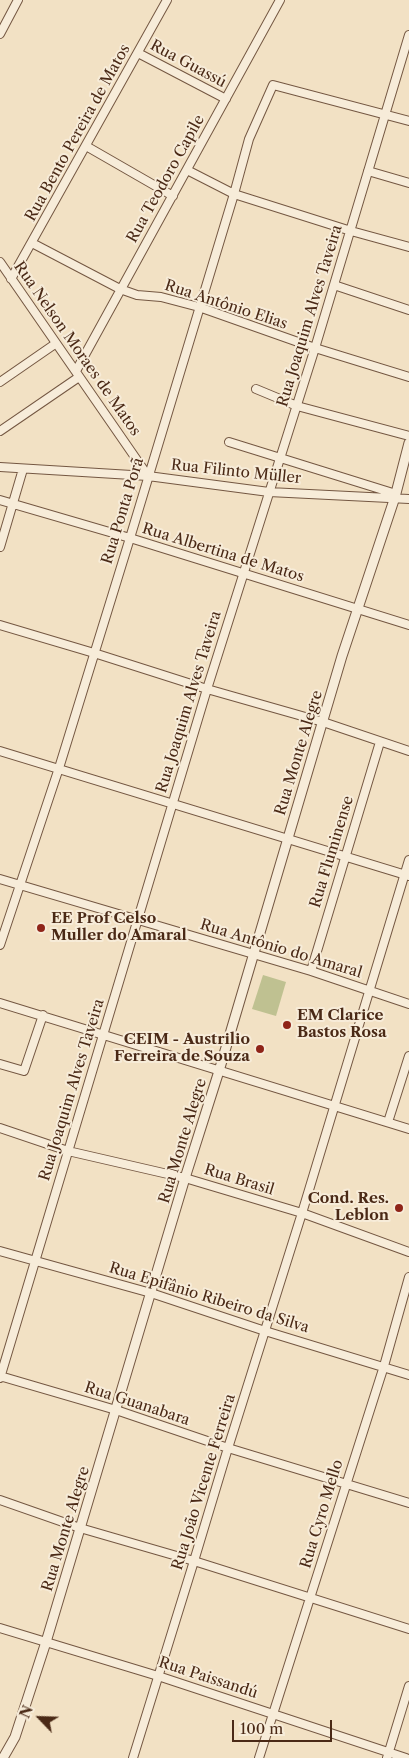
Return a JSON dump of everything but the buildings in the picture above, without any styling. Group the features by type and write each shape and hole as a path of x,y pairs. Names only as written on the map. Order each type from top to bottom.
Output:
{"street":[{"path":"0,34 18,0"},
{"name":"Rua Bento Pereira de Matos","path":"11,279 167,0"},
{"name":"Rua Teodoro Capile","path":"78,374 120,289 188,170 278,1"},
{"name":"Rua Joaquim Alves Taveira","path":"0,1377 207,689 315,348 409,35"},
{"name":"Rua Guassú","path":"138,53 226,99"},
{"name":"Rua Ponta Porã","path":"0,943 58,768 130,538 234,194 248,139 273,85 385,114"},
{"path":"385,114 409,121"},
{"path":"86,146 173,196"},
{"path":"188,170 234,194 409,247"},
{"path":"368,170 409,183"},
{"name":"Rua Antônio Elias","path":"32,242 120,289 137,295 161,297 199,307 315,348 409,377"},
{"name":"Rua Nelson Moraes de Matos","path":"0,262 148,476"},
{"path":"334,286 409,310"},
{"path":"0,382 55,344"},
{"path":"0,431 78,374"},
{"path":"256,389 297,406 409,436"},
{"path":"229,442 395,495"},
{"name":"Rua Monte Alegre","path":"1,1758 15,1736 46,1642 185,1178 219,1071 342,656 395,495 409,443"},
{"name":"Rua Filinto Müller","path":"0,467 148,476 269,492 395,495 409,499"},
{"path":"0,547 22,469"},
{"name":"Rua Albertina de Matos","path":"0,500 130,538 409,625"},
{"path":"0,625 207,689 323,722 409,751"},
{"name":"Rua Fluminense","path":"311,971 380,742"},
{"path":"0,751 407,875"},
{"name":"Rua João Vicente Ferreira","path":"132,1758 302,1214 369,991 407,875 409,860"},
{"name":"Rua Antônio do Amaral","path":"0,879 311,971 409,1004"},
{"path":"0,1002 409,1129"},
{"path":"0,1064 24,1071 42,1015"},
{"path":"388,1122 409,1056"},
{"name":"Rua Brasil","path":"0,1128 68,1152 185,1178 302,1214 409,1252"},
{"name":"Rua Epifânio Ribeiro da Silva","path":"0,1250 151,1293 265,1331 409,1375"},
{"name":"Rua Cyro Mello","path":"259,1758 384,1366 409,1277"},
{"name":"Rua Guanabara","path":"0,1377 116,1410 228,1448 409,1503"},
{"path":"0,1500 80,1528 194,1561 409,1629"},
{"name":"Rua Paissandú","path":"0,1628 158,1676 274,1714 388,1755 406,1758"},
{"path":"388,1755 409,1686"}],"green space":[{"path":"263,975 286,982 276,1016 252,1009"}],"place":[{"name":"EE Prof Celso Muller do Amaral","path":"41,928"},
{"name":"EM Clarice Bastos Rosa","path":"287,1025"},
{"name":"CEIM - Austrilio Ferreira de Souza","path":"260,1049"},
{"name":"Cond. Res. Leblon","path":"399,1208"}]}
